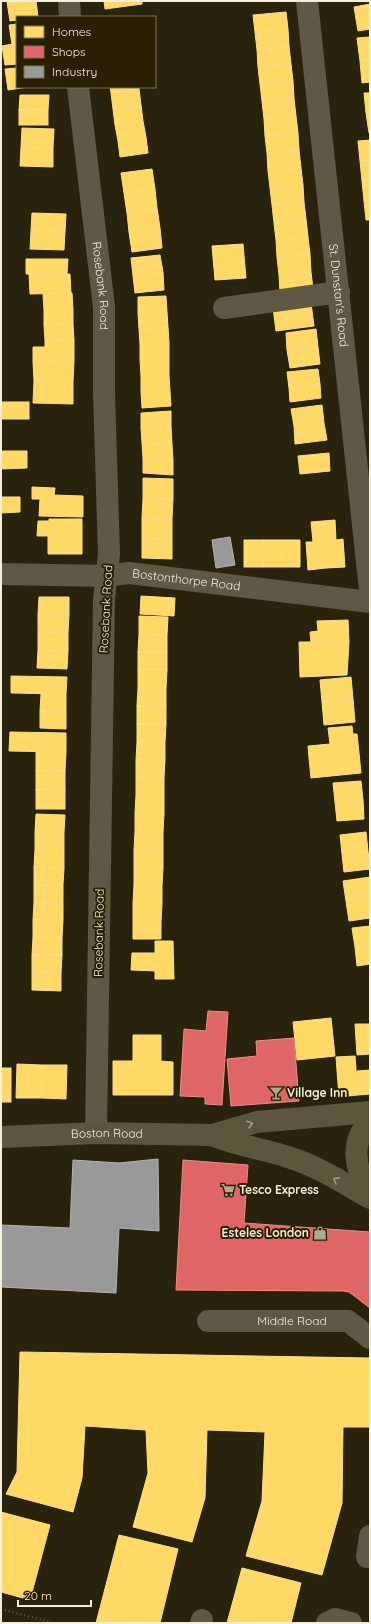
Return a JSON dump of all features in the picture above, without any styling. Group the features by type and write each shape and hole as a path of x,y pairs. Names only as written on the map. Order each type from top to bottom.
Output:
{"main road":[{"name":"Boston Road","path":"1,1137 96,1133 212,1135 257,1122 370,1112"},
{"path":"370,1121 361,1133 356,1153 360,1174 370,1191"},
{"name":"Boston Road","path":"212,1135 226,1141 261,1148 293,1159 322,1172 370,1198"}],"street":[{"path":"68,1 70,16"},
{"name":"St. Dunstan's Road","path":"307,1 370,590"},
{"name":"Rosebank Road","path":"78,88 104,307 104,393 109,554 104,607 96,1133"},
{"path":"224,308 339,292"},
{"name":"Bostonthorpe Road","path":"1,574 106,576 129,573 370,602"},
{"name":"Middle Road","path":"208,1321 348,1321 370,1338"},
{"path":"327,1623 335,1619 351,1623"}],"path":[{"path":"1,1609 54,1623"}],"building: Homes":[{"path":"36,1 38,16 16,16 16,20 10,21 7,2"},
{"path":"104,1 142,1 142,4 105,9"},
{"path":"370,4 370,29 358,31 354,7"},
{"path":"286,12 288,29 255,32 253,15"},
{"path":"16,24 16,44 12,44 9,25"},
{"path":"288,29 289,46 257,50 255,32"},
{"path":"370,37 370,60 360,61 357,38"},
{"path":"16,44 16,64 5,65 2,46"},
{"path":"289,46 291,64 258,67 257,50"},
{"path":"370,60 370,82 362,83 360,61"},
{"path":"291,64 293,81 260,84 258,67"},
{"path":"16,68 16,88 21,88 8,90 5,69"},
{"path":"293,81 294,98 262,101 260,84"},
{"path":"110,88 139,88 139,89 111,93"},
{"path":"139,89 141,105 113,109 111,93"},
{"path":"364,93 370,93 370,113 366,113"},
{"path":"20,95 49,95 48,110 19,110"},
{"path":"294,98 296,116 264,119 262,101"},
{"path":"141,105 143,121 115,125 113,109"},
{"path":"19,110 48,110 48,125 19,125"},
{"path":"366,113 370,113 369,133"},
{"path":"296,116 298,133 265,136 264,119"},
{"path":"143,121 146,137 118,141 115,125"},
{"path":"22,128 54,129 53,148 21,147"},
{"path":"298,133 299,150 267,153 265,136"},
{"path":"146,137 148,153 120,157 118,141"},
{"path":"370,140 370,160 360,161 358,141"},
{"path":"21,147 53,148 53,167 20,166"},
{"path":"299,150 301,168 268,171 267,153"},
{"path":"370,160 370,180 362,181 360,161"},
{"path":"301,168 303,185 270,188 268,171"},
{"path":"152,169 155,189 124,193 121,173"},
{"path":"370,180 370,200 364,201 362,181"},
{"path":"303,185 304,202 272,205 270,188"},
{"path":"155,189 157,208 127,213 124,193"},
{"path":"370,200 370,220 366,220 364,201"},
{"path":"304,202 306,219 274,223 272,205"},
{"path":"157,208 160,228 129,232 127,213"},
{"path":"32,213 66,214 65,232 31,231"},
{"path":"306,219 308,237 276,240 274,223"},
{"path":"160,228 162,248 132,252 129,232"},
{"path":"31,231 65,232 64,250 30,249"},
{"path":"308,237 310,254 277,257 276,240"},
{"path":"243,244 246,278 215,280 212,246"},
{"path":"310,254 311,272 279,275 277,257"},
{"path":"160,255 163,272 133,276 131,258"},
{"path":"26,259 68,259 67,274 26,274"},
{"path":"163,272 164,290 135,293 133,276"},
{"path":"311,272 313,289 280,292 279,275"},
{"path":"29,274 70,274 71,293 30,294"},
{"path":"72,293 73,309 44,310 43,294"},
{"path":"166,296 167,312 138,313 138,297"},
{"path":"311,303 314,326 276,331 273,308"},
{"path":"73,309 73,324 44,325 44,310"},
{"path":"167,312 168,327 139,329 138,313"},
{"path":"73,324 74,340 45,341 44,325"},
{"path":"168,327 169,343 140,344 139,329"},
{"path":"316,329 318,347 287,350 286,333"},
{"path":"74,340 74,360 33,362 33,347 45,347 45,341"},
{"path":"169,343 169,359 140,360 140,344"},
{"path":"318,347 320,364 290,368 287,350"},
{"path":"169,359 169,375 141,376 140,360"},
{"path":"74,360 73,382 34,381 33,362"},
{"path":"318,369 320,384 289,388 287,372"},
{"path":"169,375 170,391 141,392 141,376"},
{"path":"34,381 73,382 73,404 33,403"},
{"path":"320,384 321,398 290,402 289,388"},
{"path":"170,391 171,406 142,408 141,392"},
{"path":"1,402 29,402 29,419 1,419"},
{"path":"322,405 324,423 294,426 291,409"},
{"path":"171,411 171,426 141,428 141,413"},
{"path":"324,423 327,440 295,444 294,426"},
{"path":"171,426 172,444 142,443 141,428"},
{"path":"142,443 172,444 173,460 143,458"},
{"path":"1,451 27,451 27,468 1,469"},
{"path":"329,453 330,471 300,474 298,456"},
{"path":"143,458 173,460 173,475 143,473"},
{"path":"143,478 173,479 173,499 143,499"},
{"path":"32,487 55,488 54,495 83,496 83,517 39,516 40,499 32,499"},
{"path":"1,497 20,497 20,512 1,513"},
{"path":"143,499 173,499 172,519 142,518"},
{"path":"142,518 172,519 172,539 142,538"},
{"path":"49,519 82,519 82,554 48,554 48,536 37,536 38,521 49,521"},
{"path":"335,520 336,540 343,539 345,567 326,568 323,521"},
{"path":"323,521 326,568 308,570 306,542 313,542 311,522"},
{"path":"142,538 172,539 172,559 142,558"},
{"path":"244,540 263,540 263,567 244,567"},
{"path":"263,540 282,540 281,567 263,567"},
{"path":"282,540 300,540 300,567 281,567"},
{"path":"141,596 175,598 174,616 140,614"},
{"path":"39,597 69,597 69,615 38,614"},
{"path":"38,614 69,615 68,633 38,632"},
{"path":"139,616 168,617 167,635 139,634"},
{"path":"348,620 349,642 311,642 310,632 318,631 317,621"},
{"path":"38,632 68,633 68,651 38,650"},
{"path":"139,634 167,635 167,652 138,652"},
{"path":"299,642 349,642 347,675 300,677"},
{"path":"38,650 68,651 67,669 37,668"},
{"path":"138,652 167,652 167,670 138,670"},
{"path":"138,670 167,670 166,688 138,688"},
{"path":"11,676 67,677 66,694 11,693"},
{"path":"351,677 353,699 322,702 320,680"},
{"path":"138,688 166,688 166,706 137,706"},
{"path":"41,694 66,694 66,711 40,711"},
{"path":"353,699 355,722 324,725 322,702"},
{"path":"137,706 166,706 166,724 137,724"},
{"path":"40,711 66,711 66,729 40,728"},
{"path":"137,724 166,724 165,742 137,742"},
{"path":"352,726 353,734 357,734 359,753 309,758 308,746 330,744 328,728"},
{"path":"10,732 66,733 66,752 9,751"},
{"path":"137,742 165,742 165,760 136,760"},
{"path":"36,751 66,752 65,771 36,771"},
{"path":"359,753 361,773 311,778 309,758"},
{"path":"136,760 165,760 164,778 136,778"},
{"path":"36,771 65,771 65,790 36,790"},
{"path":"136,778 164,778 164,796 136,795"},
{"path":"361,781 363,800 335,802 333,783"},
{"path":"36,790 65,790 65,809 36,809"},
{"path":"136,795 164,796 164,814 135,813"},
{"path":"363,800 364,819 337,821 335,802"},
{"path":"135,813 164,814 163,832 135,832"},
{"path":"36,814 65,815 64,832 35,832"},
{"path":"35,832 64,832 64,850 35,849"},
{"path":"135,832 163,832 163,850 134,850"},
{"path":"366,832 368,851 342,854 340,835"},
{"path":"35,849 64,850 64,868 34,867"},
{"path":"134,850 163,850 163,868 134,867"},
{"path":"368,851 370,869 344,872 342,854"},
{"path":"34,867 64,868 63,885 34,885"},
{"path":"134,867 163,868 162,886 134,885"},
{"path":"370,877 370,897 346,901 343,881"},
{"path":"34,885 63,885 63,903 34,902"},
{"path":"134,885 162,886 162,904 133,903"},
{"path":"370,897 370,918 349,921 346,901"},
{"path":"34,902 63,903 63,920 33,920"},
{"path":"133,903 162,904 161,922 133,921"},
{"path":"33,920 63,920 62,938 33,937"},
{"path":"133,921 161,922 161,939 133,939"},
{"path":"370,926 370,945 355,947 352,928"},
{"path":"33,937 62,938 62,955 32,955"},
{"path":"155,941 173,941 174,979 155,979 155,971 131,970 132,953 155,953"},
{"path":"370,945 370,964 357,966 355,947"},
{"path":"32,955 62,955 61,973 32,972"},
{"path":"32,972 61,973 61,991 32,990"},
{"path":"331,1018 335,1056 297,1060 293,1022"},
{"path":"355,1024 370,1024 370,1054 357,1055"},
{"path":"133,1035 161,1035 161,1061 173,1062 173,1095 113,1095 113,1061 133,1061"},
{"path":"355,1056 358,1095 339,1097 336,1057"},
{"path":"17,1064 42,1065 41,1098 16,1098"},
{"path":"42,1065 67,1065 66,1099 41,1098"},
{"path":"1,1068 11,1068 11,1102 1,1102"},
{"path":"370,1070 370,1094 358,1095 357,1071"},
{"path":"20,1352 370,1358 370,1427 343,1427 342,1503 322,1575 246,1556 262,1501 265,1432 207,1430 205,1498 192,1542 133,1527 148,1473 146,1430 85,1426 82,1478 73,1512 6,1494 17,1472"},
{"path":"1,1512 50,1525 30,1600 1,1592"},
{"path":"119,1535 178,1549 160,1623 96,1623"},
{"path":"242,1568 301,1583 291,1623 227,1623"}],"building: Shops":[{"path":"208,1011 228,1012 222,1105 205,1104 205,1097 180,1096 184,1029 206,1031"},
{"path":"294,1038 299,1101 231,1106 227,1059 257,1056 256,1041"},
{"path":"183,1160 248,1165 244,1223 370,1232 370,1308 349,1292 343,1291 176,1290"}],"building: Industry":[{"path":"230,537 235,565 216,568 212,540"},
{"path":"158,1159 159,1231 119,1228 116,1293 1,1287 1,1225 70,1228 73,1160 119,1163"}],"place":[{"name":"Village Inn","path":"276,1093"},
{"name":"Tesco Express","path":"228,1190"},
{"name":"Esteles London","path":"320,1233"}]}
